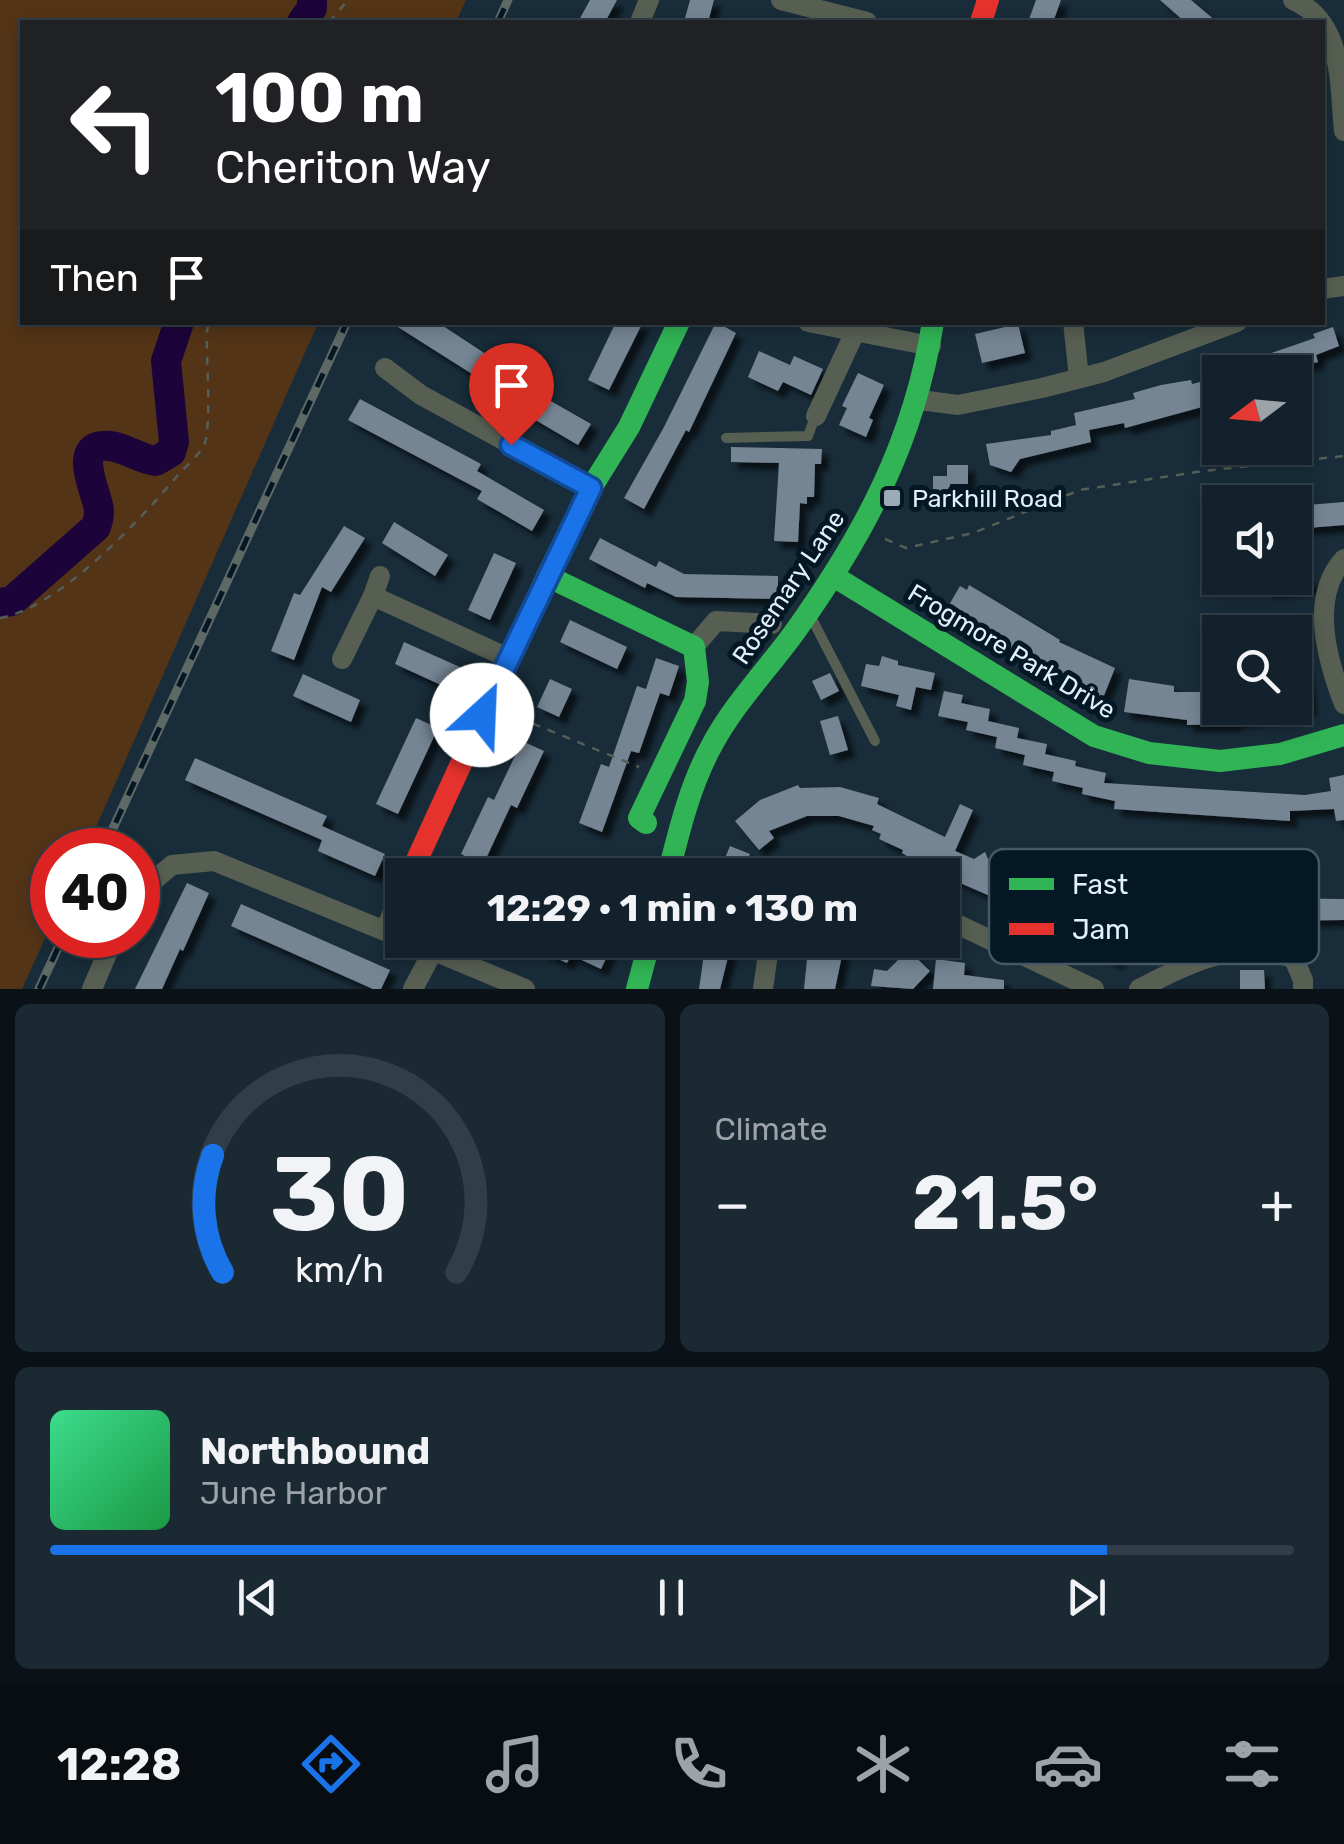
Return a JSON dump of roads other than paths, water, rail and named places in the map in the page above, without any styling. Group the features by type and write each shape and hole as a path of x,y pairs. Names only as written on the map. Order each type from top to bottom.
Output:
{"street":[{"path":"781,0 859,20"},
{"path":"1294,0 1323,20"},
{"path":"1325,23 1334,42 1344,131"},
{"path":"418,858 546,576 678,325"},
{"path":"822,325 855,332 932,334"},
{"path":"1073,325 1079,378"},
{"path":"920,400 958,405 1079,378 1228,325"},
{"path":"816,416 855,332"},
{"name":"Rosemary Lane","path":"673,858 690,800 715,742 835,577 893,474 920,400 932,334"},
{"path":"384,368 464,420 591,488"},
{"path":"1344,559 1330,575 1324,608 1329,666 1344,704"},
{"path":"546,576 694,646"},
{"name":"Frogmore Park Drive","path":"835,577 1094,736 1148,752 1220,761 1280,754 1344,735"},
{"path":"342,660 376,586 506,663"},
{"path":"646,823 639,818 698,689 694,646 716,621 772,624"},
{"path":"160,875 172,865 214,861 385,931"},
{"path":"960,926 989,939"},
{"path":"92,989 105,958"},
{"path":"413,989 429,958"},
{"path":"450,958 525,989"},
{"path":"637,989 645,958"},
{"path":"764,989 768,958"},
{"path":"1041,964 1094,989"},
{"path":"1139,989 1196,964"},
{"path":"1296,964 1303,989"}],"lane":[{"path":"726,438 808,436 816,416"},
{"path":"808,612 875,741"}],"waterway":[{"path":"303,20 312,8 312,0"},
{"path":"0,603 12,601 96,527 99,511 89,471 91,452 110,446 156,461 171,452 174,442 166,361 178,325"}],"railway":[{"path":"499,20 508,0"},
{"path":"113,828 346,325"},
{"path":"39,989 53,958"}],"place":[{"name":"Parkhill Road","path":"892,498"}]}
